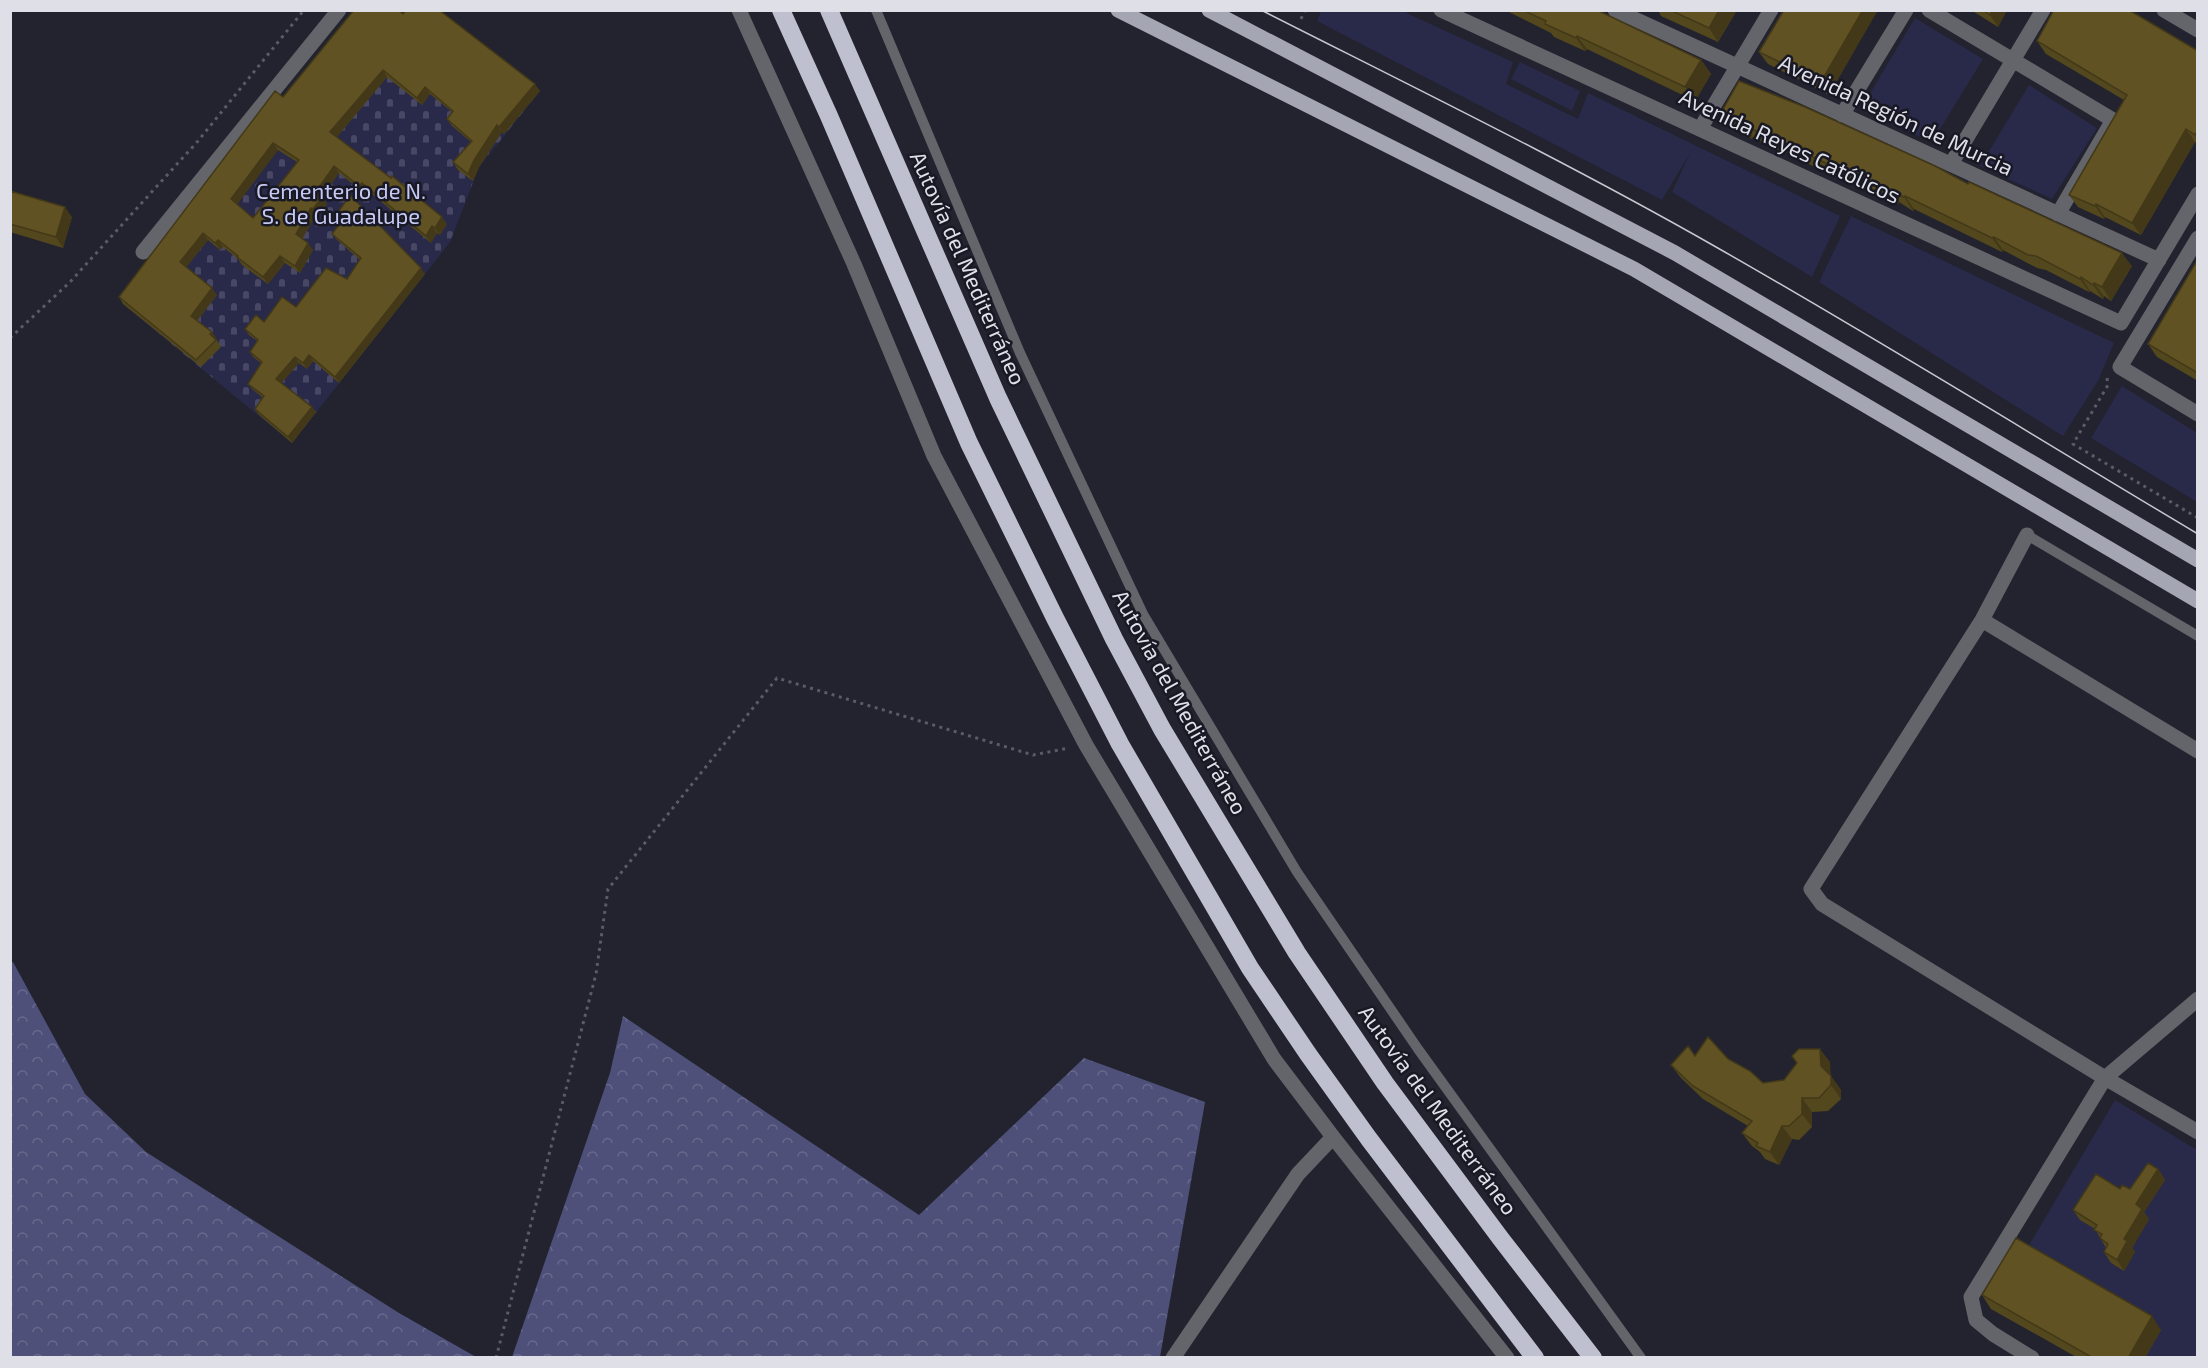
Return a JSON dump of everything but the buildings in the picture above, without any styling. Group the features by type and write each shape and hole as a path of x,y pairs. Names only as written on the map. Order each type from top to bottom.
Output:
{"highway":[{"path":"781,10 829,116 969,443 1120,744 1250,968 1302,1045 1369,1139 1535,1358"},
{"name":"Autovía del Mediterráneo","path":"830,10 998,398 1114,639 1162,729 1297,953 1385,1083 1593,1358"}],"main road":[{"path":"1118,10 1634,269 2198,601"},
{"path":"1209,10 1675,253 2198,560"}],"street":[{"path":"143,252 339,10"},
{"path":"739,10 854,264 934,456 1086,745 1274,1059 1507,1358"},
{"name":"Avenida Reyes Católicos","path":"1441,10 2121,323 2159,260"},
{"name":"Avenida Región de Murcia","path":"1615,10 1639,15 1737,67 2159,260"},
{"path":"1700,129 1771,10"},
{"path":"1842,115 1906,10"},
{"path":"1929,10 2113,120 2058,214"},
{"path":"1951,164 2043,10"},
{"path":"2164,10 2198,30"},
{"path":"2159,260 2198,194"},
{"path":"2198,238 2113,368 2198,414"},
{"path":"2027,535 1982,620 1811,889 1822,904 2105,1078 2198,1132"},
{"path":"1982,620 2198,751"},
{"path":"2032,1358 1993,1334 1976,1320 1971,1297 2105,1078 2198,999"},
{"path":"1173,1358 1298,1174 1333,1137"}],"lane":[{"path":"876,10 1020,353 1143,614 1298,872 1418,1049 1641,1358"},
{"path":"2027,535 2198,636"}],"path":[{"path":"10,338 70,282 198,141 304,10"},
{"path":"1301,19 1305,10"},
{"path":"2113,368 2108,385 2073,444 2198,518"},
{"path":"496,1358 596,974 608,889 777,678 1033,755 1086,745"}],"green space":[{"name":"Cementerio de N. S. de Guadalupe","path":"355,11 435,11 540,91 479,167 450,242 292,443 123,304"},
{"path":"1321,11 1402,11 1513,62 1506,84 1578,119 1588,93 1840,216 1812,277 1672,192 1690,153 1662,200 1317,21"},
{"path":"1915,18 1983,59 1932,142 1860,110"},
{"path":"1520,62 1580,91 1572,111 1511,79"},
{"path":"2029,85 2097,128 2052,199 1980,166"},
{"path":"1851,216 2114,343 2098,381 2063,436 1819,282"},
{"path":"2122,386 2197,433 2197,502 2091,438"},
{"path":"13,962 85,1094 146,1152 399,1313 476,1357 11,1357 10,964"},
{"path":"623,1016 919,1215 1084,1058 1205,1102 1160,1357 512,1357 610,1073"},
{"path":"2115,1100 2197,1150 2197,1357 2078,1357 1991,1309"}],"tram line":[{"path":"1261,10 1490,125 1716,247 2198,534"}]}
